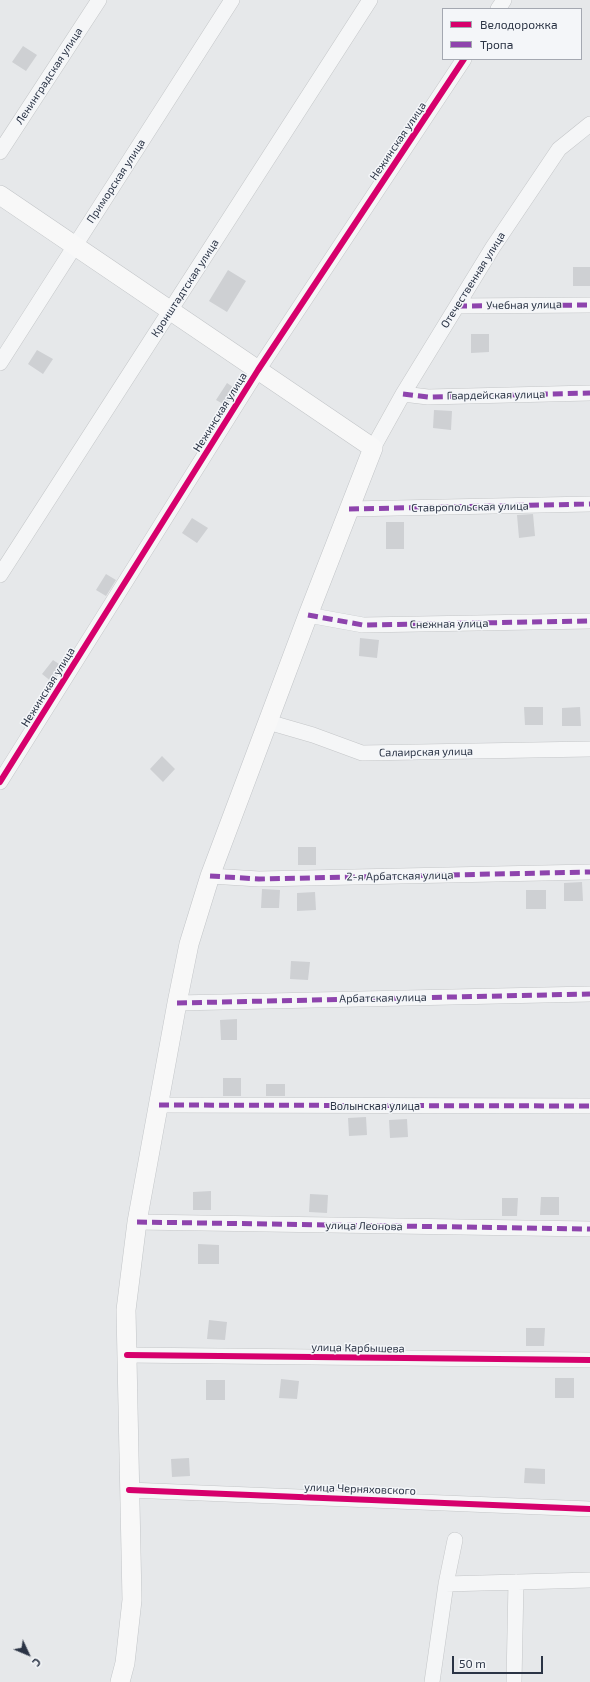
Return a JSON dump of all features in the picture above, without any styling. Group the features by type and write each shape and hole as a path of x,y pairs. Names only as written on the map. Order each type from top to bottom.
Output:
{"main road":[{"path":"0,195 74,247 373,448 308,615 210,876 189,944 137,1222 126,1310 132,1600 125,1663 120,1682"}],"street":[{"name":"Ленинградская улица","path":"0,152 99,0"},
{"name":"Приморская улица","path":"0,363 232,0"},
{"name":"Кронштадтская улица","path":"0,575 370,0"},
{"name":"Нежинская улица","path":"0,782 258,370 463,60"},
{"name":"Отечественная улица","path":"373,448 403,394 493,247 559,149 590,124"},
{"name":"Учебная улица","path":"457,306 590,305"},
{"name":"Гвардейская улица","path":"403,394 428,397 590,393"},
{"name":"Ставропольская улица","path":"349,509 590,504"},
{"name":"Снежная улица","path":"308,615 363,625 590,621"},
{"name":"Салаирская улица","path":"268,722 313,735 362,753 590,749"},
{"name":"2-я Арбатская улица","path":"210,876 259,879 590,872"},
{"name":"Арбатская улица","path":"177,1003 590,994"},
{"name":"Волынская улица","path":"159,1105 590,1106"},
{"name":"улица Леонова","path":"137,1222 590,1229"},
{"name":"улица Карбышева","path":"127,1355 590,1360"},
{"name":"улица Черняховского","path":"129,1490 590,1509"},
{"path":"432,1682 446,1584 455,1540"},
{"path":"446,1584 590,1580"},
{"path":"514,1682 516,1582"}],"building":[{"path":"23,46 37,55 26,71 12,62"},
{"path":"573,267 590,267 590,286 573,286"},
{"path":"228,270 246,281 227,312 209,301"},
{"path":"471,334 489,334 489,352 471,353"},
{"path":"37,350 53,359 43,374 28,364"},
{"path":"227,383 236,389 225,405 216,400"},
{"path":"434,410 452,411 451,430 433,428"},
{"path":"533,514 535,536 519,538 517,515"},
{"path":"192,518 208,528 197,543 182,533"},
{"path":"386,522 404,522 404,549 386,549"},
{"path":"106,574 116,580 106,596 96,590"},
{"path":"360,638 379,640 377,658 359,656"},
{"path":"53,660 62,666 52,682 42,674"},
{"path":"524,707 543,707 543,725 525,725"},
{"path":"580,707 581,726 562,726 562,708"},
{"path":"162,756 175,769 163,782 150,769"},
{"path":"298,847 316,847 316,865 298,865"},
{"path":"582,882 583,901 564,901 564,883"},
{"path":"262,889 280,890 279,908 261,908"},
{"path":"526,890 546,890 546,909 526,909"},
{"path":"315,892 316,910 297,911 297,893"},
{"path":"291,961 310,962 308,980 290,979"},
{"path":"237,1019 237,1040 221,1040 220,1020"},
{"path":"223,1078 241,1078 241,1096 223,1096"},
{"path":"266,1084 285,1084 285,1096 266,1096"},
{"path":"366,1117 367,1135 349,1136 348,1118"},
{"path":"407,1119 408,1137 390,1138 389,1120"},
{"path":"211,1191 211,1210 193,1210 193,1192"},
{"path":"310,1194 328,1195 327,1213 309,1212"},
{"path":"541,1197 559,1197 559,1215 540,1215"},
{"path":"502,1198 518,1198 517,1216 502,1216"},
{"path":"198,1244 219,1245 219,1264 198,1264"},
{"path":"209,1320 227,1322 225,1340 207,1339"},
{"path":"526,1328 545,1328 544,1346 526,1346"},
{"path":"555,1378 574,1378 574,1398 555,1398"},
{"path":"281,1379 299,1381 297,1399 279,1398"},
{"path":"206,1380 225,1380 225,1400 206,1400"},
{"path":"189,1458 190,1476 172,1477 171,1459"},
{"path":"525,1468 545,1469 545,1484 524,1483"}],"marked path":[{"path":"457,306 590,305"},
{"path":"403,394 428,397 590,393"},
{"path":"349,509 590,504"},
{"path":"308,615 363,625 590,621"},
{"path":"210,876 259,879 590,872"},
{"path":"177,1003 590,994"},
{"path":"159,1105 590,1106"},
{"path":"137,1222 590,1229"}],"cycle path":[{"path":"0,782 258,370 463,60"},
{"path":"127,1355 590,1360"},
{"path":"129,1490 590,1509"}]}
